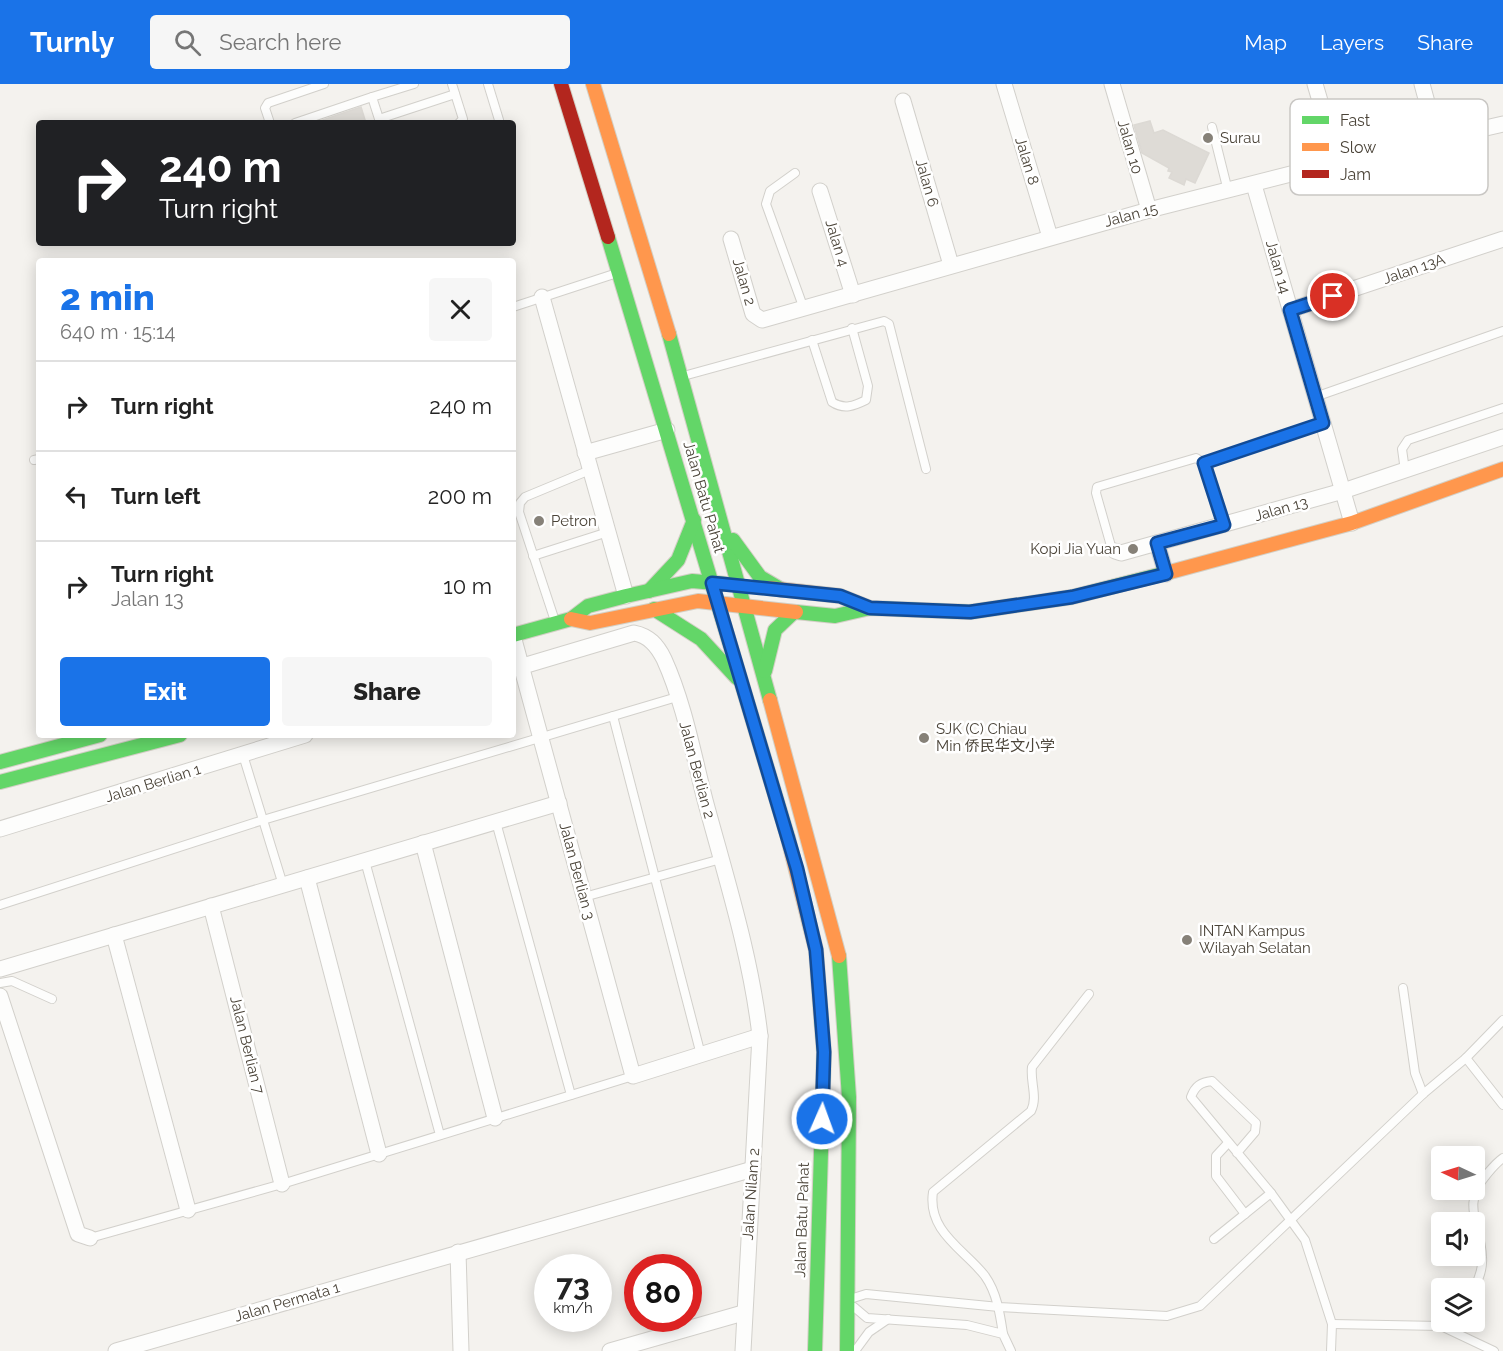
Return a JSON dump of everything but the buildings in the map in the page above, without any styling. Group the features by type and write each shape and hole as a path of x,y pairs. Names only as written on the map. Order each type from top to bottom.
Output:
{"main road":[{"name":"Jalan Batu Pahat","path":"561,84 667,430 797,869 816,950 824,1052 815,1348"},
{"name":"Jalan Batu Pahat","path":"592,84 682,376 719,519 838,946 844,988 849,1107 845,1300 847,1351"},
{"path":"571,619 590,623 698,601 835,616 870,608 970,612 1023,606 1264,549 1352,523 1503,469"},
{"path":"719,519 760,577 782,590"},
{"path":"649,591 673,570 681,558 694,520"},
{"path":"516,634 571,619 588,606 692,580 840,596 870,608"},
{"path":"654,609 701,639 742,683"},
{"path":"764,677 773,632 781,619 793,613"},
{"path":"0,762 89,738"},
{"path":"0,782 169,738"},
{"path":"815,1348 833,1308 845,1300 817,1259"}],"street":[{"name":"Jalan 8","path":"1004,84 1050,237"},
{"name":"Jalan 10","path":"1112,84 1149,210"},
{"path":"1315,84 1319,99"},
{"path":"1422,84 1426,99"},
{"name":"Jalan 6","path":"903,101 951,265"},
{"name":"Jalan 15","path":"1488,127 1503,124"},
{"name":"Jalan 15","path":"762,320 1050,237 1290,175"},
{"name":"Jalan 14","path":"1254,185 1352,523"},
{"name":"Jalan 4","path":"820,191 853,295"},
{"name":"Jalan 2","path":"731,239 753,314 762,320"},
{"name":"Jalan 13A","path":"1290,310 1503,239"},
{"path":"542,297 626,596"},
{"path":"585,453 667,430"},
{"path":"1343,491 1503,437"},
{"name":"Jalan 13","path":"1115,551 1121,553 1343,491"},
{"path":"1157,543 1166,574"},
{"name":"Jalan Berlian 2","path":"517,667 634,633 644,635 657,648 677,697 721,859 756,1001 760,1036"},
{"name":"Jalan Berlian 3","path":"517,667 541,738 633,1076"},
{"name":"Jalan Berlian 1","path":"0,829 296,738"},
{"path":"0,969 559,803"},
{"path":"423,843 495,1118"},
{"path":"307,878 379,1154"},
{"name":"Jalan Berlian 7","path":"212,906 282,1184"},
{"path":"114,935 188,1210"},
{"path":"0,996 78,1234 90,1238"},
{"path":"633,1076 760,1036"},
{"name":"Jalan Nilam 2","path":"743,1351 743,1313 760,1036"},
{"name":"Jalan Permata 1","path":"116,1351 753,1169"},
{"path":"458,1252 461,1351"},
{"path":"610,1351 743,1313"}],"lane":[{"path":"269,120 265,108 268,103 324,84"},
{"path":"304,120 414,84"},
{"path":"452,84 462,120"},
{"path":"488,84 499,120"},
{"path":"382,120 455,94"},
{"path":"372,97 379,120"},
{"path":"1212,127 1228,191"},
{"path":"795,172 770,191 766,204 804,309"},
{"path":"516,306 619,272"},
{"path":"682,376 875,321 884,321 889,324 926,469"},
{"path":"812,340 832,402 840,407 855,406 866,400 868,386 852,328"},
{"path":"1316,397 1503,331"},
{"path":"1405,471 1401,449 1408,440 1503,408"},
{"path":"1204,463 1323,423"},
{"path":"1115,551 1111,546 1099,504 1097,487 1196,458 1204,463 1224,525"},
{"path":"555,623 519,512 520,504 525,497 590,470"},
{"path":"533,556 608,532"},
{"path":"0,905 263,820 677,697"},
{"path":"613,716 701,1055"},
{"path":"243,755 283,885"},
{"path":"496,822 571,1095"},
{"path":"584,897 721,859"},
{"path":"365,861 440,1135"},
{"path":"0,983 12,981 52,999"},
{"path":"1403,988 1414,1073 1423,1094"},
{"path":"1011,1351 1003,1334 999,1307 985,1277 959,1252 943,1231 934,1215 933,1192 1031,1111 1035,1097 1030,1079 1032,1067 1089,994"},
{"path":"845,1300 866,1294 999,1307 1167,1316 1200,1306 1290,1218 1423,1094 1466,1058 1503,1020"},
{"path":"1466,1058 1503,1105"},
{"path":"90,1238 282,1184 633,1076"},
{"path":"1237,1153 1255,1132 1256,1123 1212,1081 1202,1082 1193,1090 1191,1097 1290,1218 1305,1240 1332,1324 1331,1351"},
{"path":"1228,1143 1216,1156 1216,1176 1245,1214"},
{"path":"1479,1278 1482,1257 1473,1214 1473,1200 1482,1180 1503,1158"},
{"path":"1214,1239 1270,1193"},
{"path":"845,1300 867,1318 967,1325 1003,1334"},
{"path":"855,1351 869,1332 888,1319"},
{"path":"1332,1324 1431,1324"},
{"path":"1457,1332 1494,1351"}],"traffic: fast":[{"path":"608,237 788,838"},
{"path":"669,334 770,700"},
{"path":"649,591 678,560 694,520"},
{"path":"733,540 760,577 782,590"},
{"path":"796,612 835,616 870,608 970,612 1072,597 1170,572"},
{"path":"516,634 571,619 588,606 626,596 692,581 726,584"},
{"path":"654,609 701,639 737,678"},
{"path":"765,671 775,630 793,613"},
{"path":"0,762 89,738"},
{"path":"0,782 169,738"},
{"path":"839,956 849,1097 847,1351"},
{"path":"815,1351 824,1052 821,1016"}],"traffic: slow":[{"path":"593,84 669,334"},
{"path":"1170,572 1352,523 1503,469"},
{"path":"769,588 840,596 870,608"},
{"path":"571,619 590,623 698,601 796,612"},
{"path":"770,700 839,956"},
{"path":"788,838 816,950 821,1016"}],"traffic: jam":[{"path":"561,84 608,237"}],"place":[{"name":"Surau","path":"1208,138"},
{"name":"Petron","path":"539,521"},
{"name":"Kopi Jia Yuan","path":"1133,549"},
{"name":"SJK (C) Chiau Min 侨民华文小学","path":"924,738"},
{"name":"INTAN Kampus Wilayah Selatan","path":"1187,940"}],"route":[{"path":"822,1119 823,1008 816,950 797,869 712,583 840,596 870,608 918,612 970,612 1072,597 1166,574 1157,543 1224,525 1204,463 1323,423 1290,310 1333,296"}]}
